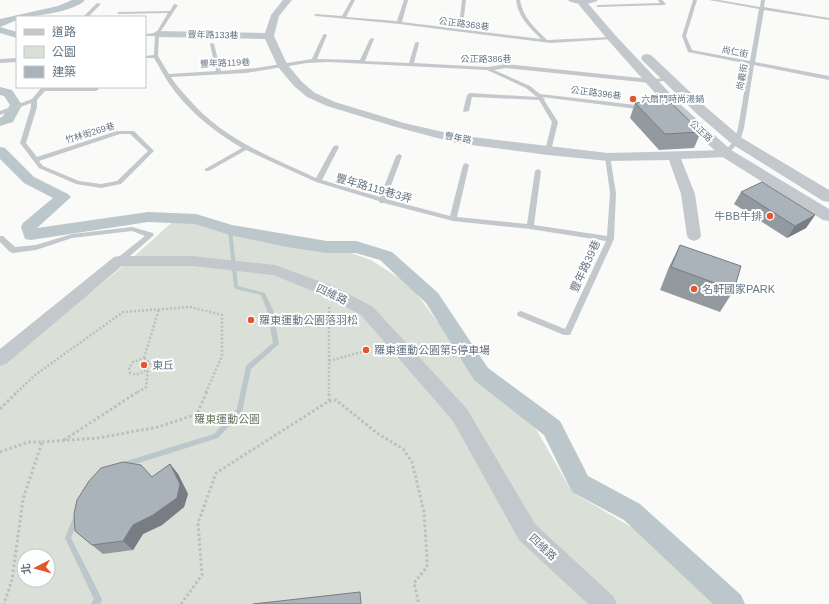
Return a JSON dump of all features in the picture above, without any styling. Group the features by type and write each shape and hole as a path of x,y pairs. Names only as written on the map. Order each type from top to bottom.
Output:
{"street":[{"path":"270,36 275,15 288,0"},
{"path":"572,0 595,2"},
{"name":"公正路","path":"580,0 673,108 726,153 829,216"},
{"name":"公正路","path":"595,2 667,79 737,141 829,197"},
{"name":"豐年路133巷","path":"157,34 270,36"},
{"name":"豐年路","path":"270,36 282,65 298,84 311,95 331,104 400,125 456,139 608,157 674,156 726,153"},
{"path":"674,156 688,194 694,236"},
{"path":"0,359 119,261"},
{"name":"四維路","path":"119,261 192,261 274,270 328,291 367,311 460,415 527,532 605,604"}],"lane":[{"path":"343,18 353,0"},
{"path":"399,23 406,0"},
{"path":"461,25 464,0"},
{"path":"518,0 518,6 524,19 545,41"},
{"path":"595,2 664,4 660,0"},
{"name":"尚仁街","path":"695,0 684,36 690,51 829,78"},
{"path":"711,0 829,19"},
{"name":"尚義街","path":"737,141 753,63 763,0"},
{"path":"86,16 99,4"},
{"path":"146,56 156,56 157,34 176,5"},
{"path":"119,13 171,12"},
{"name":"公正路368巷","path":"316,15 399,23 545,41 612,38"},
{"path":"146,35 157,34"},
{"path":"314,60 325,35"},
{"path":"362,61 372,39"},
{"path":"411,64 417,43"},
{"path":"212,44 219,71"},
{"name":"豐年路119巷3弄","path":"156,56 171,82 197,113 223,134 246,148 318,181 382,201 453,219 530,227 610,238"},
{"path":"0,61 16,60"},
{"name":"公正路386巷","path":"282,65 314,60 362,61 488,69 506,66 650,81 667,79"},
{"name":"豐年路119巷","path":"168,76 191,72 246,71 282,65"},
{"path":"488,69 528,87 540,97 555,122 548,151"},
{"path":"44,88 96,89"},
{"name":"竹林街269巷","path":"35,160 119,132 132,132 150,151 119,183 101,186 78,183 41,167 35,160 23,144 31,101 44,88"},
{"name":"公正路396巷","path":"466,111 470,95 540,97 651,108"},
{"path":"1,112 31,101"},
{"path":"726,153 737,141"},
{"path":"318,181 336,147"},
{"path":"207,170 246,148"},
{"path":"382,201 399,156"},
{"name":"豐年路39巷","path":"521,314 567,333 610,238 613,193 608,157"},
{"path":"453,219 466,165"},
{"path":"530,227 538,171"},
{"path":"0,238 13,250 36,247 72,236 100,232 132,229 150,235 119,261"}],"path":[{"path":"328,291 329,401"},
{"path":"0,409 35,375 123,312 190,307 222,315 222,356 197,414 158,427 98,438 28,442 0,452"},
{"path":"144,358 159,309"},
{"path":"329,361 369,350"},
{"path":"64,441 146,387 150,363 144,358 134,360 130,365 130,373 135,375 142,374 148,369"},
{"path":"181,604 202,575 198,523 216,473 329,401 336,400 372,429 403,449 412,462 424,512 427,556 426,567 414,583 419,604"},
{"path":"4,604 12,580 23,499 42,442"}],"green space":[{"name":"羅東運動公園","path":"178,217 234,234 322,243 371,260 410,285 482,381 536,429 572,492 667,548 737,604 0,604 0,364 120,269"}],"building":[{"path":"667,99 701,132 665,134 635,103"},
{"path":"762,182 815,215 795,226 741,192"},
{"path":"680,245 741,266 734,290 671,267"},
{"path":"123,462 141,465 152,477 170,464 180,484 177,498 153,515 133,525 123,541 92,545 75,531 74,514 77,500 89,481 101,468"},
{"path":"360,592 361,604 253,604"}],"waterway":[{"path":"24,16 61,8 80,0"},
{"path":"0,24 3,21 16,17"},
{"path":"0,30 16,35"},
{"path":"0,91 8,93 16,105 8,119 0,122"},
{"path":"0,151 29,180 63,197 29,227 31,235 148,217 196,219 230,230 327,247 356,247 386,256 432,298 481,374 552,428 580,484 632,512 732,604"},
{"path":"123,465 216,436 240,410 248,368 276,344 270,310 263,294 236,287 230,230"},
{"path":"77,515 68,538 98,600 95,604"}],"place":[{"name":"六扇門時尚湯鍋","path":"633,99"},
{"name":"牛BB牛排","path":"770,216"},
{"name":"名軒國家PARK","path":"694,289"},
{"name":"羅東運動公園落羽松","path":"251,320"},
{"name":"羅東運動公園第5停車場","path":"366,350"},
{"name":"東丘","path":"144,365"}]}
